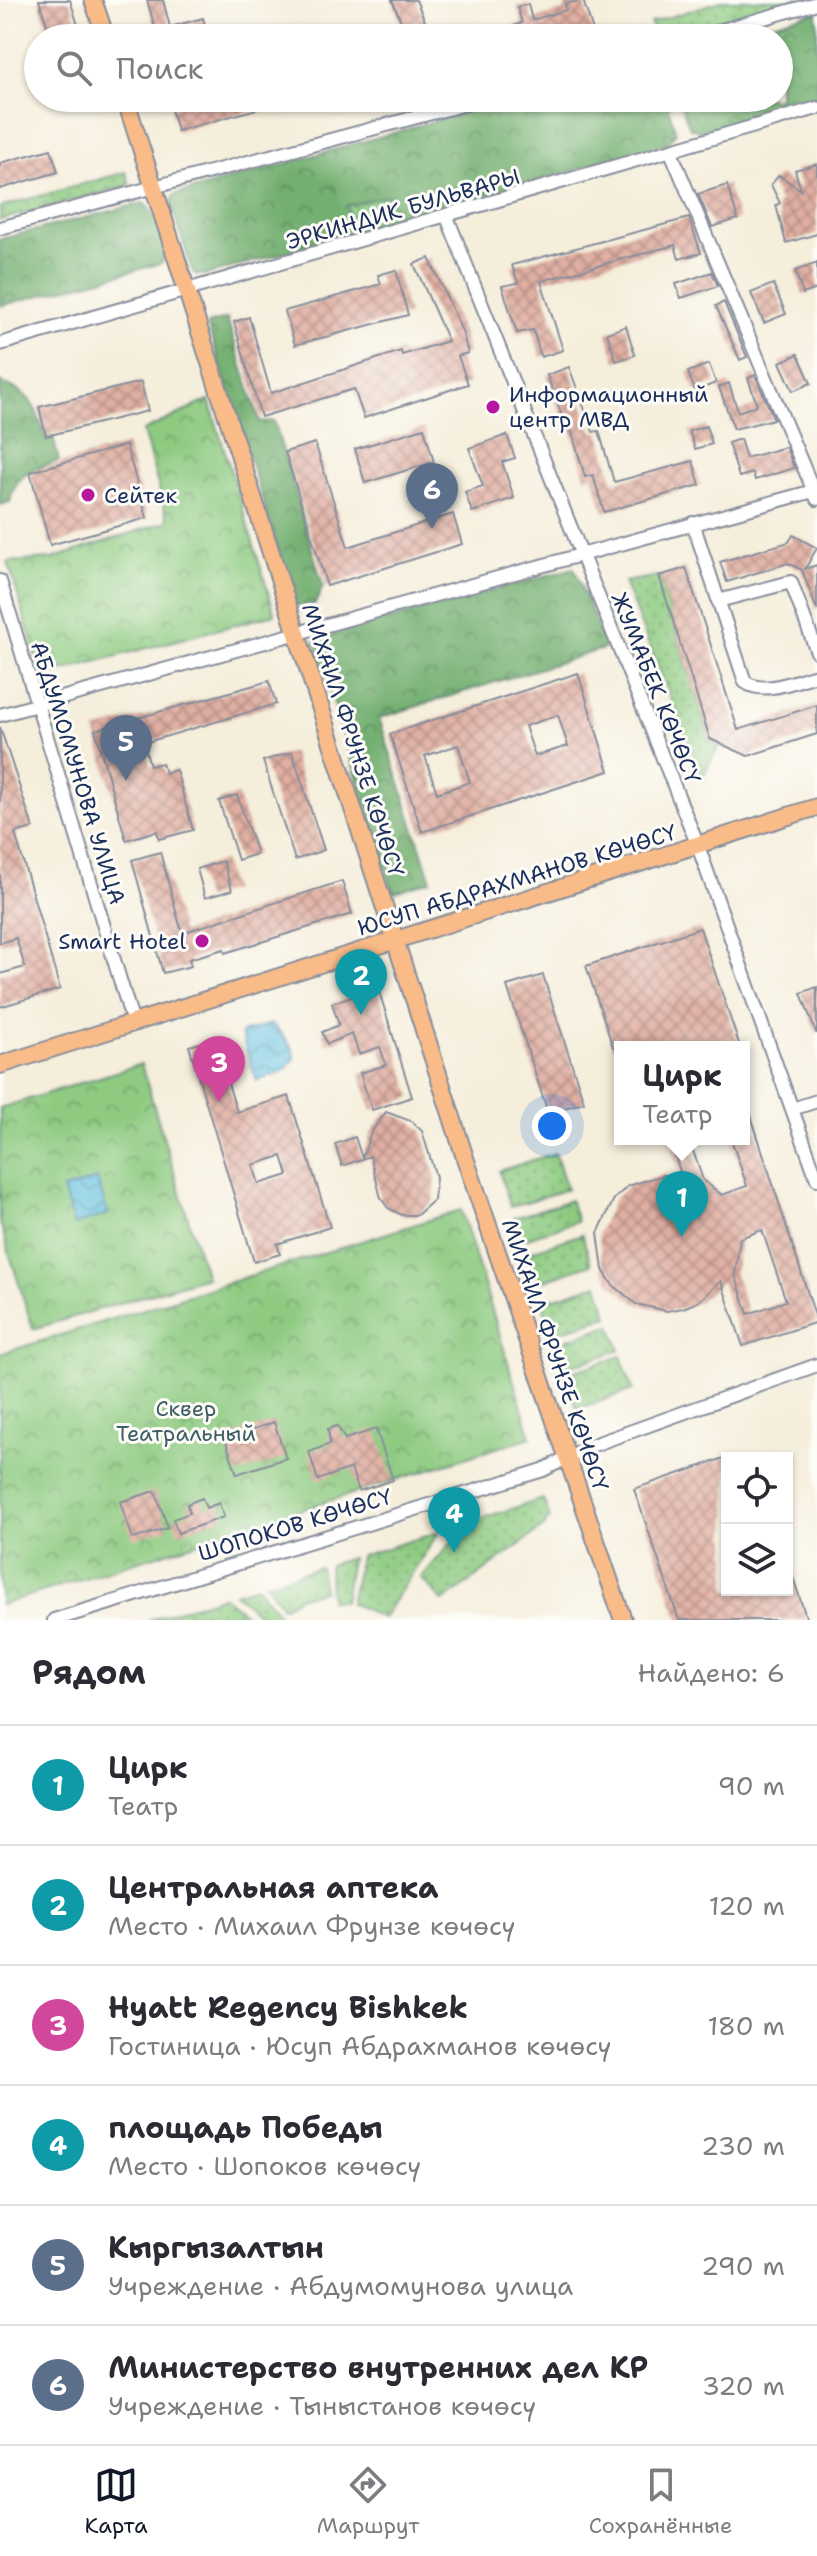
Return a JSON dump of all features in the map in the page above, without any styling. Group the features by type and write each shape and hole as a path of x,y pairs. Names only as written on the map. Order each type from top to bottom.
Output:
{"main road":[{"path":"93,0 101,24"},
{"name":"МИХАИЛ ФРУНЗЕ КӨЧӨСҮ","path":"130,112 394,942 623,1620"},
{"name":"ЮСУП АБДРАХМАНОВ КӨЧӨСҮ","path":"0,1065 817,807"}],"street":[{"path":"743,24 817,3"},
{"name":"ЭРКИНДИК БУЛЬВАРЫ","path":"0,344 817,108"},
{"path":"0,228 155,190 437,112"},
{"path":"0,715 582,552 816,493 671,152"},
{"name":"ЖУМАБЕК КӨЧӨСҮ","path":"447,217 698,846 817,1179"},
{"path":"693,523 742,675 749,686 768,688 817,675"},
{"name":"АБДУМОМУНОВА УЛИЦА","path":"0,581 133,1023"},
{"path":"718,601 791,582 817,652"},
{"path":"792,1109 817,1101"},
{"name":"ШОПОКОВ КӨЧӨСҮ","path":"54,1620 543,1470 593,1445 817,1365"}],"green space":[{"path":"724,0 802,0 722,24 650,23"},
{"path":"817,11 817,101 793,108 793,24 772,24"},
{"path":"467,112 670,112 676,132 667,144 206,275 196,275 192,271 171,204 174,195"},
{"path":"684,112 779,112 706,133 690,128"},
{"path":"126,172 130,185 0,220 0,207"},
{"path":"388,195 395,216 353,228 347,206"},
{"path":"143,203 152,213 159,231 162,263 0,306 0,239"},
{"path":"227,319 260,422 274,421 323,586 315,604 296,606 207,324"},
{"path":"0,382 20,391 31,402 46,438 53,437 59,461 21,478 10,502 0,505"},
{"path":"209,400 275,614 42,676 8,562 52,559 168,521 143,431"},
{"path":"574,568 606,648 379,718 431,880 393,893 314,640"},
{"path":"659,576 710,739 719,746 702,777 624,582"},
{"path":"141,1064 206,1277 33,1329 0,1223 0,1108"},
{"path":"555,1153 567,1189 511,1207 499,1171"},
{"path":"570,1200 577,1221 522,1240 514,1218"},
{"name":"Сквер Театральный","path":"461,1210 531,1437 0,1605 0,1354"},
{"path":"582,1234 591,1264 536,1283 526,1253"},
{"path":"598,1284 608,1316 553,1334 542,1302"},
{"path":"611,1325 620,1350 564,1368 556,1343"},
{"path":"621,1356 633,1390 577,1409 566,1374"},
{"path":"543,1499 550,1519 545,1521 546,1525 443,1602 421,1578 469,1522"},
{"path":"439,1532 383,1618 350,1603 360,1556"},
{"path":"351,1558 344,1601 330,1600 329,1565"},
{"path":"320,1567 324,1591 301,1596 282,1607 266,1583"},
{"path":"257,1586 281,1617 278,1620 265,1620 235,1593"},
{"path":"223,1596 252,1620 149,1620"}],"water":[{"path":"270,1024 293,1049 295,1058 284,1071 256,1081 241,1033"},
{"path":"97,1179 108,1214 74,1225 63,1190"}],"building":[{"path":"39,0 70,0 78,24 47,24"},
{"path":"147,0 163,0 169,24 154,24"},
{"path":"392,0 416,0 426,24 402,24"},
{"path":"583,0 591,24 519,24 522,23 517,7 528,4 532,20 566,10 565,4"},
{"path":"203,18 205,24 181,24"},
{"path":"172,112 246,112 177,131"},
{"path":"51,149 58,172 0,189 0,163"},
{"path":"817,164 817,234 786,243 776,205 780,203 771,185 779,175 801,190 795,170"},
{"path":"727,185 738,219 712,227 698,194"},
{"path":"689,218 701,253 679,259 675,245 541,281 563,350 541,357 533,330 517,333 502,286 518,283 512,265"},
{"path":"429,258 462,331 468,353 458,356 468,384 364,418 354,389 261,417 234,322 249,317 271,393 401,351 402,355 448,341 414,264"},
{"path":"817,263 817,289 803,294 795,271"},
{"path":"396,270 408,315 295,345 285,311 381,284 378,275"},
{"path":"712,272 718,286 681,298 676,284"},
{"path":"773,284 786,314 764,323 751,293"},
{"path":"724,302 747,357 740,360 716,306"},
{"path":"626,326 635,355 616,361 607,333"},
{"path":"798,354 811,383 793,391 780,362"},
{"path":"709,364 716,383 695,391 688,372"},
{"path":"569,367 593,432 599,431 614,482 693,461 700,485 604,512 593,475 585,477 571,429 567,430 547,375"},
{"path":"755,375 774,419 734,429 719,387 729,383 738,412 757,405 748,378"},
{"path":"141,382 148,411 46,436 39,407"},
{"path":"706,426 712,444 695,449 689,431"},
{"path":"424,428 434,462 365,483 355,449"},
{"path":"507,435 515,458 502,462 514,498 472,512 465,492 483,486 469,448"},
{"path":"740,439 746,458 786,447 794,468 755,480 753,473 739,477 728,443"},
{"path":"315,443 348,547 453,514 462,544 327,586 285,452"},
{"name":"Сейтек","path":"126,445 147,518 50,545 30,472"},
{"path":"793,535 817,548 805,569 817,565 817,610 802,570 788,563 727,582 720,562 789,542"},
{"path":"686,568 738,730 817,705 817,734 748,756 710,739 659,576"},
{"path":"578,673 609,771 422,832 390,734","holes":["558,715 568,746 535,756 525,726","458,745 470,782 437,793 425,756"]},
{"path":"269,681 276,704 144,743 150,766 162,763 165,773 176,770 193,830 159,839 157,831 126,840 95,730"},
{"path":"0,727 33,828 15,833 60,989 0,1007 0,974 25,967 16,938 0,943"},
{"path":"292,752 324,850 295,860 263,761"},
{"path":"237,795 257,854 238,860 219,801"},
{"path":"160,852 182,933 342,881 352,914 225,953 224,949 189,959 191,966 163,973 132,860"},
{"path":"223,861 232,890 205,898 197,869"},
{"path":"700,928 738,1041 614,1041 613,1047 586,966"},
{"path":"543,975 584,1102 548,1113 507,986"},
{"path":"817,987 817,1033 816,1033 801,993"},
{"path":"378,988 412,1097 372,1110 360,1073 386,1065 380,1047 359,1054 352,1034 327,1044 322,1032 339,1025 332,1003"},
{"path":"214,1039 237,1112 289,1096 330,1227 277,1244 280,1254 254,1262 189,1046","holes":["282,1156 288,1175 259,1184 253,1165"]},
{"path":"386,1112 411,1121 422,1131 436,1177 434,1200 417,1215 402,1215 388,1208 381,1198 370,1156 342,1166 335,1144 355,1137 362,1158 371,1133"},
{"path":"750,1113 817,1322 743,1346 721,1281 698,1302 667,1311 636,1304 612,1284 603,1270 598,1233 614,1199 628,1186 663,1175 682,1177 671,1145 691,1145 703,1180 722,1195 747,1186 733,1145 750,1145","holes":["762,1230 786,1301 748,1314 735,1274 740,1238"]},
{"path":"274,1422 286,1458 237,1474 225,1439"},
{"path":"337,1426 345,1439 376,1429 393,1480 359,1491 351,1468 318,1480 309,1452 330,1444 328,1429"},
{"path":"721,1459 721,1596 793,1596 793,1577 807,1620 679,1620 634,1489"},
{"path":"155,1491 168,1528 133,1539 120,1502"},
{"path":"202,1498 206,1508 219,1503 224,1517 178,1533 173,1519 190,1513 187,1504"}],"place":[{"name":"Информационный центр МВД","path":"493,407"},
{"name":"Сейтек","path":"88,495"},
{"name":"Министерство внутренних дел КР","path":"432,529"},
{"name":"Кыргызалтын","path":"126,781"},
{"name":"Smart Hotel","path":"202,941"},
{"name":"Центральная аптека","path":"361,1015"},
{"name":"Hyatt Regency Bishkek","path":"219,1102"},
{"name":"Цирк","path":"682,1237"},
{"name":"площадь Победы","path":"454,1553"}]}
